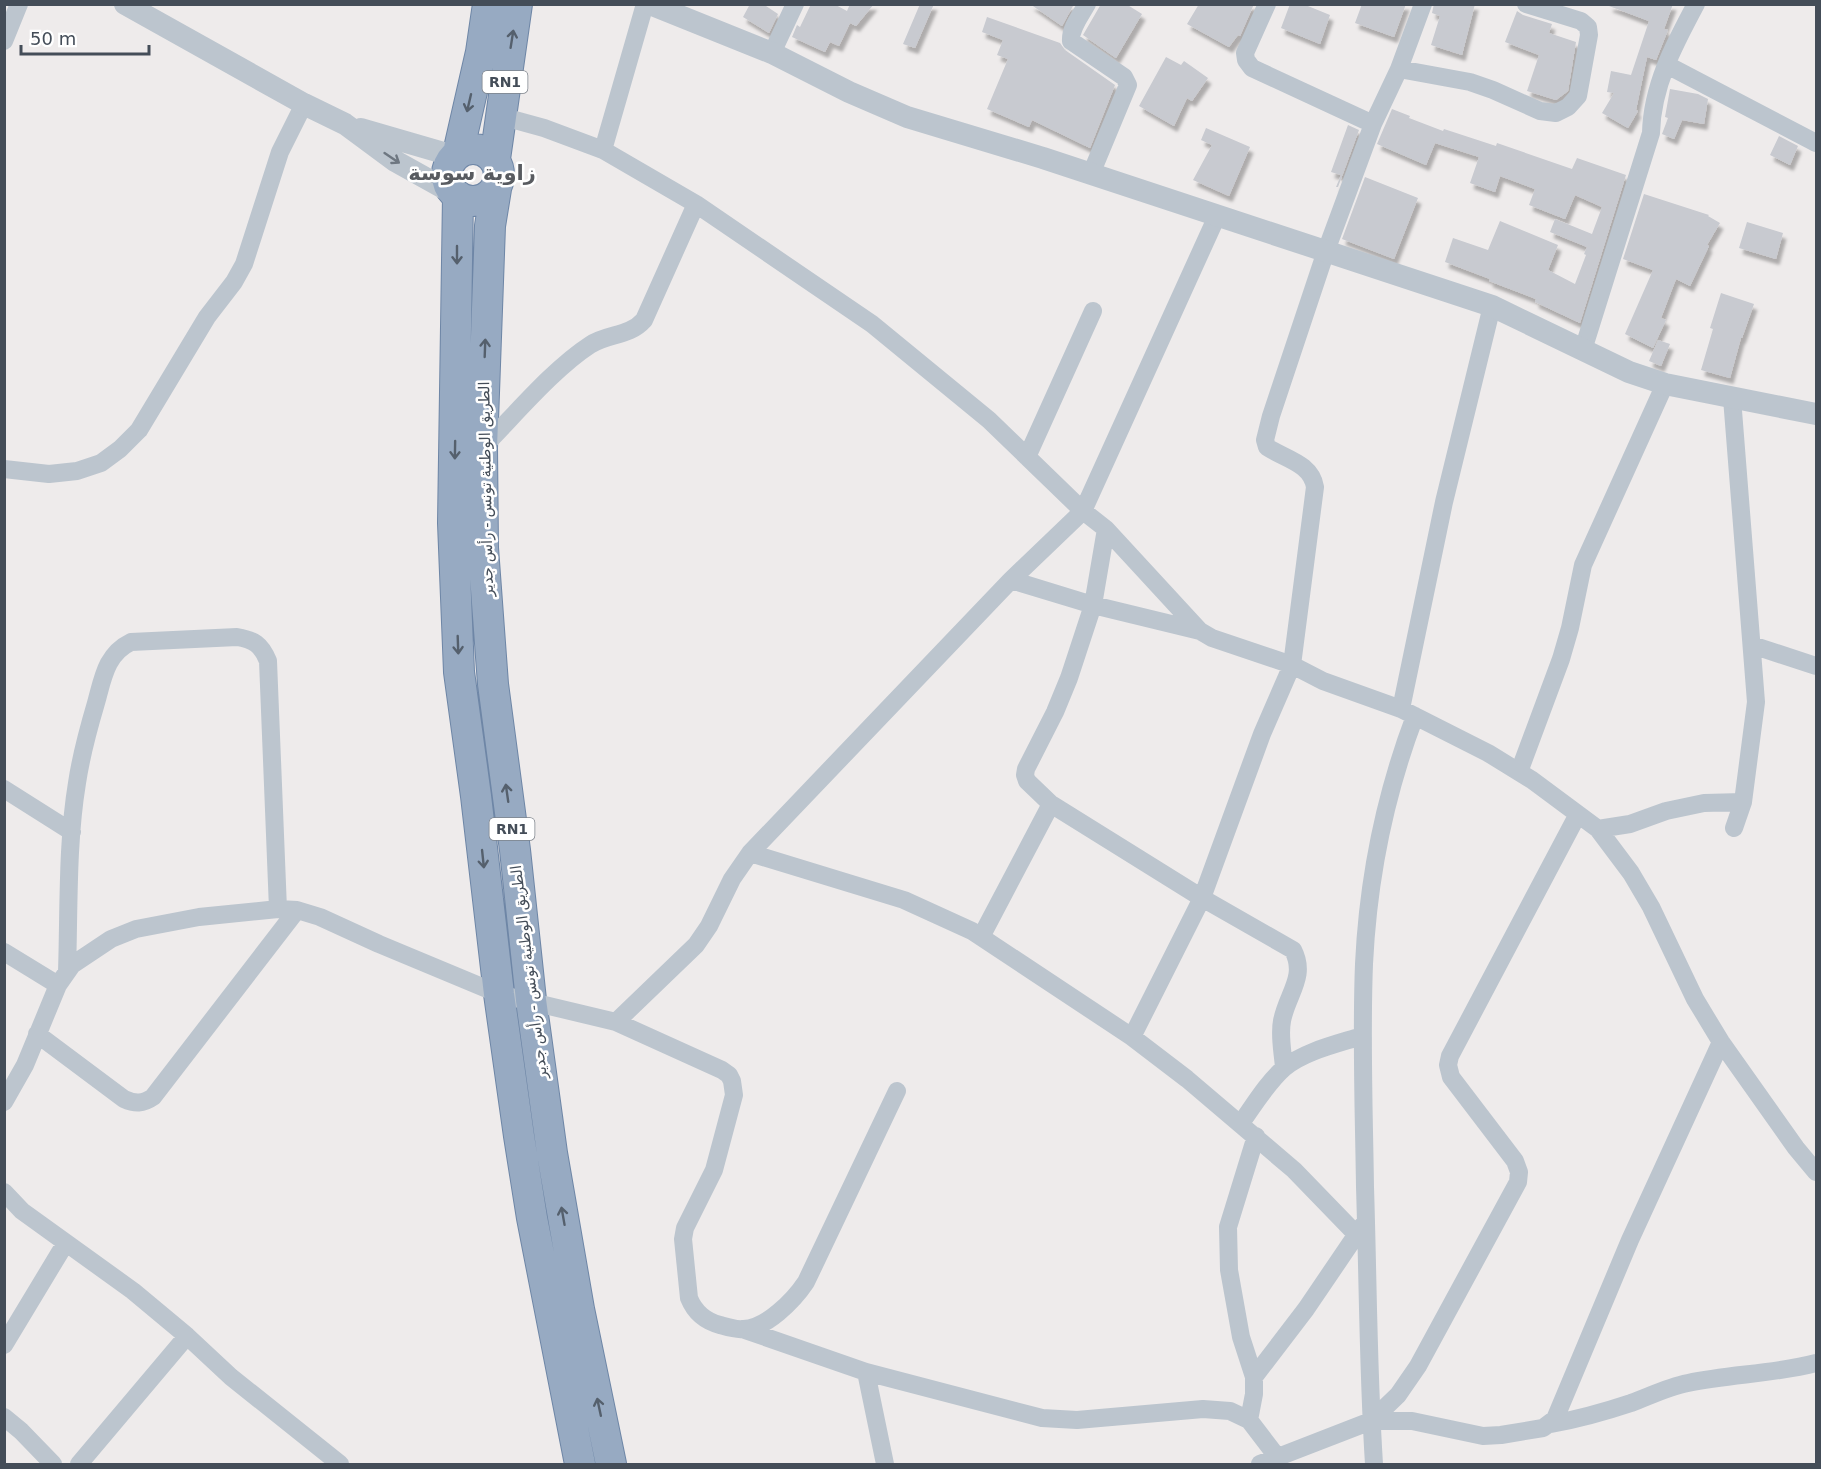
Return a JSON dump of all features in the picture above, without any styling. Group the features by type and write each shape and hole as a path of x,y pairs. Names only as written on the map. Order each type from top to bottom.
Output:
{"highway":[{"name":"RN1","path":"457,196 447,176 450,162 456,155 481,52 488,4"},
{"name":"RN1","path":"496,189 500,174 495,159 517,4"},
{"path":"456,155 474,148 482,149 495,159"},
{"path":"457,196 474,201 483,200 496,189"},
{"name":"الطريق الوطنية تونس - رأس جدير","path":"496,189 490,226 482,448 483,548 493,684 552,1153 577,1298 611,1464"},
{"name":"الطريق الوطنية تونس - رأس جدير","path":"457,196 453,523 459,672 499,994 532,1218 580,1464"}],"street":[{"path":"4,41 19,4"},
{"path":"125,4 304,104 345,124 456,155"},
{"path":"603,150 645,4"},
{"path":"650,4 772,53 849,92 907,117 1091,174 1492,306 1629,372 1665,384 1816,414"},
{"path":"772,53 795,4"},
{"path":"1087,4 1073,29 1071,41 1124,77 1128,85 1091,174"},
{"path":"1268,4 1245,53 1246,60 1252,68 1373,124"},
{"path":"1132,1037 1202,898 1262,734 1292,665 1315,487 1314,478 1308,470 1267,447 1265,440 1326,251 1373,124 1399,69 1423,4"},
{"path":"1399,69 1470,82 1540,111 1556,112 1568,107 1578,96 1589,35 1588,27 1581,21 1526,4"},
{"path":"1583,350 1649,140 1657,89 1695,4"},
{"path":"1667,65 1816,144"},
{"path":"4,469 49,474 77,471 101,464 139,430 207,317 234,282 244,264 280,152 304,104"},
{"path":"500,116 544,128 603,150 696,204 872,324 989,420 1083,511 1106,529 1200,631"},
{"path":"345,124 395,161 457,196"},
{"path":"482,448 558,371 589,345 637,328 644,320 696,204"},
{"path":"616,1022 696,945 709,926 732,879 750,853 1011,580 1083,511 1217,216"},
{"path":"1374,1464 1361,1228 1362,1036 1365,952 1370,902 1381,828 1400,756 1444,502 1492,306"},
{"path":"1027,457 1094,311"},
{"path":"1519,772 1561,659 1583,565 1665,384"},
{"path":"1732,398 1756,702 1743,802 1734,828"},
{"path":"1106,529 1093,605 1055,712 1026,769 1027,782 1051,804 1202,898 1293,950 1298,959 1299,972 1282,1018 1284,1068"},
{"path":"1011,580 1093,605 1200,631 1212,638 1292,665 1323,681 1408,712 1488,753 1578,814 1598,829 1631,873 1651,907 1695,999 1721,1042 1796,1148 1816,1172"},
{"path":"63,978 76,785 106,668 120,648 131,642 237,637 260,644 268,661 278,909"},
{"path":"1752,645 1816,666"},
{"path":"4,789 72,832"},
{"path":"1598,829 1630,824 1666,811 1704,803 1743,802"},
{"path":"981,937 1051,804"},
{"path":"1371,1421 1409,1382 1518,1182 1519,1172 1515,1161 1451,1077 1448,1065 1450,1056 1578,814"},
{"path":"750,853 904,900 981,937 1132,1037 1256,1136 1361,1228"},
{"path":"37,1034 124,1099 139,1103 146,1101 153,1097 297,910"},
{"path":"4,1102 25,1065 63,978 72,965 111,939 136,929 199,917 246,911 297,910 320,917 499,994 616,1022 729,1075 734,1095 721,1150 708,1185 685,1228 683,1239 689,1298 692,1306 707,1321 745,1330 866,1372 1042,1418 1077,1420 1203,1409 1230,1411 1249,1420 1278,1458"},
{"path":"4,952 63,978"},
{"path":"1241,1124 1284,1068 1297,1060 1362,1036"},
{"path":"1551,1424 1630,1240 1721,1042"},
{"path":"745,1330 787,1306 806,1282 897,1091"},
{"path":"1249,1420 1254,1394 1254,1377 1241,1337 1228,1270 1227,1227 1256,1136"},
{"path":"4,1192 22,1211 133,1292 187,1336 231,1377 340,1464"},
{"path":"1254,1377 1306,1308 1361,1228"},
{"path":"4,1345 65,1244"},
{"path":"79,1464 187,1336"},
{"path":"1260,1464 1371,1421 1412,1421 1482,1436 1501,1435 1582,1419 1690,1382 1793,1369 1816,1363"},
{"path":"866,1372 885,1464"},
{"path":"4,1418 21,1431 53,1464"}],"building":[{"path":"750,4 763,4 778,14 769,33 743,17"},
{"path":"811,4 834,4 847,11 850,4 874,4 856,26 850,23 839,46 830,42 825,52 792,37 797,25 800,27"},
{"path":"920,4 934,4 915,48 903,44"},
{"path":"1030,4 1071,4 1073,6 1062,26"},
{"path":"1101,4 1126,4 1142,14 1116,58 1083,35"},
{"path":"1199,4 1254,4 1240,36 1238,35 1229,47 1187,24"},
{"path":"1290,4 1303,4 1330,15 1320,44 1281,28"},
{"path":"1362,4 1406,4 1394,37 1355,23"},
{"path":"1434,4 1475,4 1462,55 1431,45 1440,16 1432,13"},
{"path":"1610,4 1673,4 1664,29 1668,30 1656,60 1647,57 1636,110 1638,111 1628,128 1602,113 1614,93 1607,92 1611,71 1631,75 1649,21 1609,6"},
{"path":"1517,11 1552,24 1549,33 1576,42 1568,91 1556,100 1527,91 1539,55 1505,42"},
{"path":"987,17 1060,43 1065,50 1115,85 1090,148 1032,120 1029,127 987,109 1008,59 997,55 1003,40 982,32"},
{"path":"1166,57 1181,65 1184,61 1208,78 1192,101 1187,98 1174,126 1139,106"},
{"path":"1670,89 1698,94 1708,99 1704,124 1682,120 1674,139 1662,134 1668,118 1665,117"},
{"path":"1392,109 1443,131 1444,129 1496,146 1497,143 1572,169 1577,158 1626,175 1580,323 1535,302 1536,299 1445,262 1453,238 1488,250 1500,221 1558,245 1548,270 1575,284 1587,247 1550,232 1555,219 1592,234 1602,207 1575,195 1565,219 1529,205 1535,189 1500,176 1495,192 1470,183 1479,157 1435,143 1426,165 1377,144"},
{"path":"1348,125 1359,130 1338,187 1336,187 1341,175 1331,172"},
{"path":"1206,128 1250,147 1229,196 1193,180 1212,145 1201,140"},
{"path":"1779,136 1798,146 1790,165 1770,155"},
{"path":"1365,177 1418,198 1394,259 1342,239"},
{"path":"1644,194 1709,215 1720,223 1707,245 1709,246 1690,286 1676,279 1661,318 1666,320 1653,348 1625,334 1653,270 1623,259"},
{"path":"1747,222 1783,233 1776,259 1739,248"},
{"path":"1721,293 1754,304 1741,338 1730,378 1701,370 1713,329 1710,328"},
{"path":"1658,340 1670,344 1661,366 1649,361"}],"district":[{"name":"زاوية سوسة","path":"472,173"}]}
